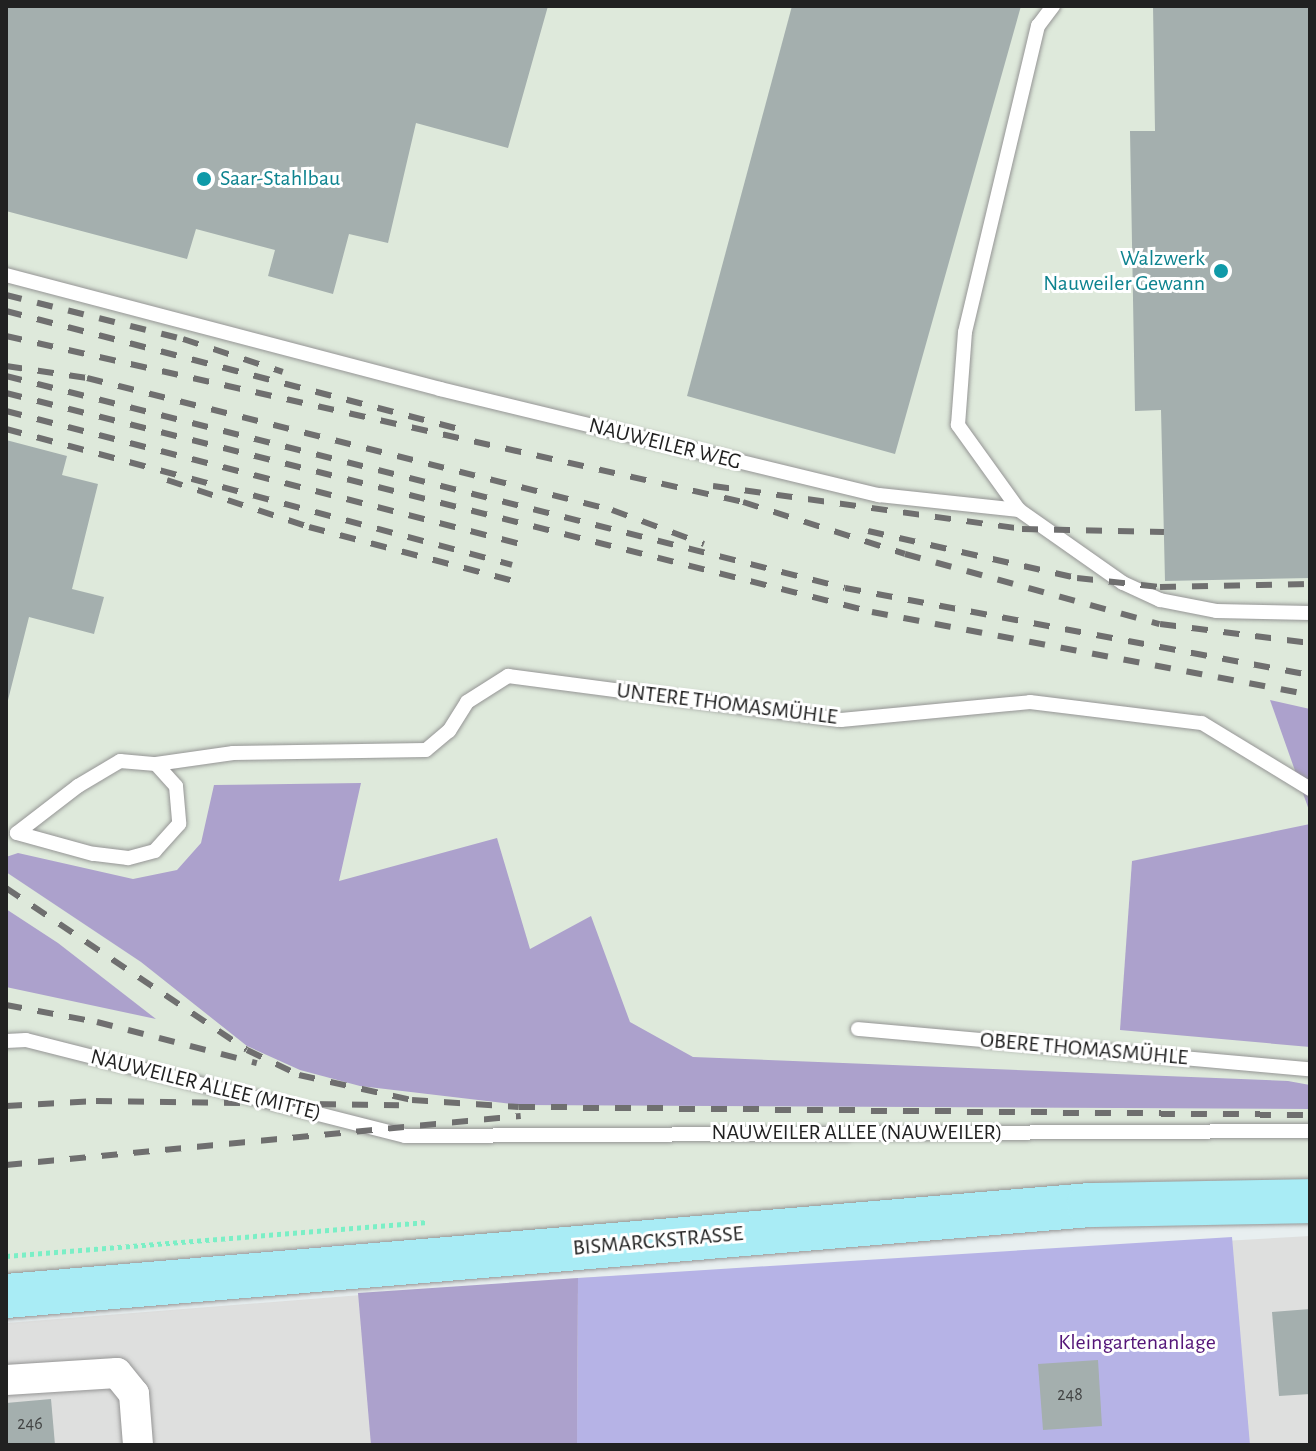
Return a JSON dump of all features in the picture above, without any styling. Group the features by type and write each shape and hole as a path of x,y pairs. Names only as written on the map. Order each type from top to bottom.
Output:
{"main road":[{"name":"BISMARCKSTRASSE","path":"6,1296 1089,1205 1310,1201"}],"street":[{"path":"6,1380 117,1373 134,1394 138,1445"}],"lane":[{"path":"1019,510 958,425 965,332 1038,26 1053,6"},
{"name":"NAUWEILER WEG","path":"6,275 440,389 879,495 1019,510 1123,583 1160,600 1216,611 1310,613"},
{"name":"UNTERE THOMASMÜHLE","path":"12,834 78,786 120,761 156,764 233,753 426,750 449,731 467,702 508,676 841,720 1030,702 1202,723 1310,789"},
{"path":"12,834 93,854 128,858 155,851 179,824 176,786 156,764"},
{"name":"OBERE THOMASMÜHLE","path":"858,1029 1310,1069"},
{"name":"NAUWEILER ALLEE (MITTE)","path":"6,1041 26,1040 405,1136"},
{"name":"NAUWEILER ALLEE (NAUWEILER)","path":"405,1136 1310,1131"}],"shaded area":[{"path":"6,6 1310,6 1310,1180 330,1245 6,1274"},
{"path":"1270,700 1310,709 1310,813"},
{"path":"361,783 339,881 497,838 530,949 591,916 630,1022 693,1057 1288,1081 1310,1085 1310,1109 521,1105 360,1086 300,1070 247,1046 141,962 6,872 6,857 18,853 133,879 177,870 201,843 214,785"},
{"path":"1310,824 1310,1047 1120,1030 1132,861"},
{"path":"6,909 58,943 156,1019 6,987"},
{"path":"1310,1236 1310,1445 6,1445 6,1323 578,1278"},
{"path":"578,1278 577,1445 371,1445 358,1293"}],"green space":[{"name":"Kleingartenanlage","path":"1232,1237 1250,1445 577,1445 578,1278"}],"building":[{"name":"Saar-Stahlbau","path":"6,6 548,6 508,148 416,123 388,243 349,234 333,294 268,276 275,250 196,229 187,259 6,211"},
{"path":"792,6 1021,6 895,454 687,396"},
{"name":"Walzwerk Nauweiler Gewann","path":"1153,6 1310,6 1310,578 1165,581 1161,410 1135,411 1130,131 1155,131"},
{"path":"6,440 67,456 62,475 98,484 72,589 104,597 94,634 29,617 7,704"},
{"path":"1310,1309 1310,1394 1279,1396 1272,1312"},
{"path":"1098,1360 1102,1426 1043,1430 1038,1364"},
{"path":"51,1399 55,1445 6,1445 6,1403"}],"railway":[{"path":"6,295 183,339 283,372"},
{"path":"6,311 466,431"},
{"path":"6,336 743,502 905,554 1160,624 1310,643"},
{"path":"6,366 87,378 612,510 704,544"},
{"path":"6,376 845,588 1310,675"},
{"path":"6,393 872,612 1310,695"},
{"path":"6,411 528,546"},
{"path":"6,429 512,565"},
{"path":"167,480 309,527 517,582"},
{"path":"713,486 1022,529 1164,532"},
{"path":"868,531 1077,578 1160,587 1310,584"},
{"path":"6,888 247,1050 299,1075 412,1100 519,1107 1310,1115"},
{"path":"6,1005 97,1022 257,1063"},
{"path":"6,1106 96,1101 399,1105"},
{"path":"6,1165 521,1116"}],"place":[{"name":"Saar-Stahlbau","path":"204,179"},
{"name":"Walzwerk Nauweiler Gewann","path":"1221,271"}]}
